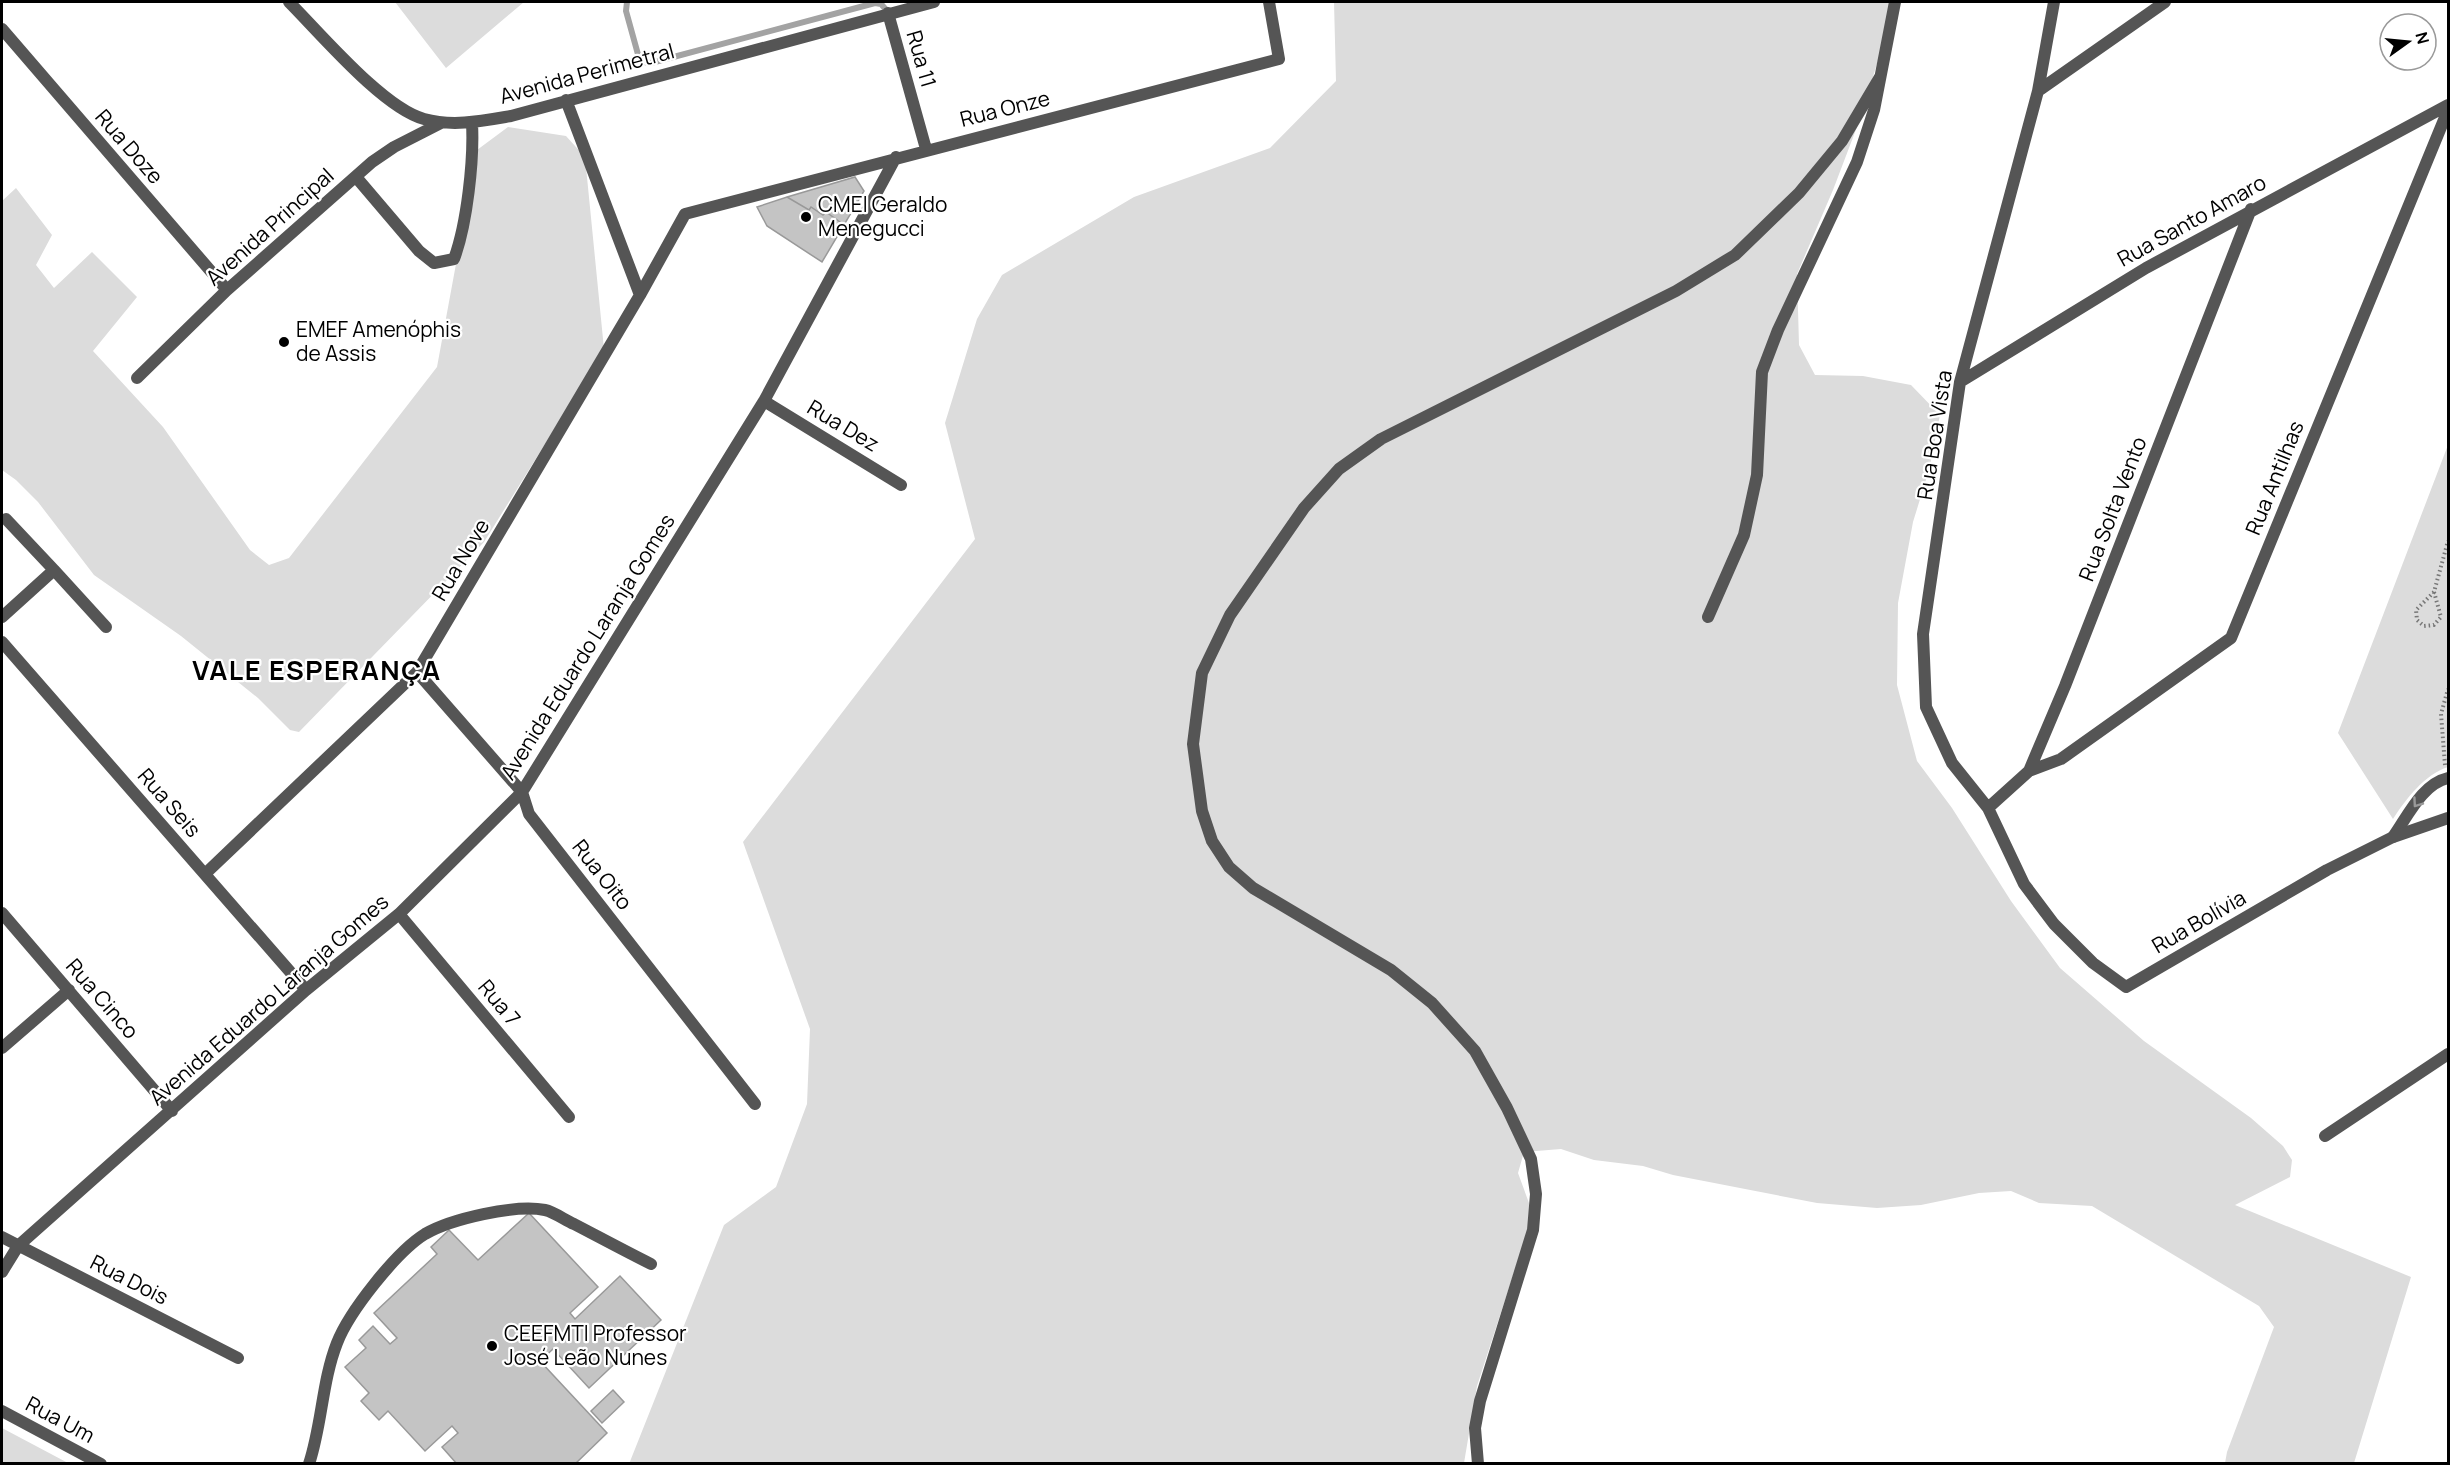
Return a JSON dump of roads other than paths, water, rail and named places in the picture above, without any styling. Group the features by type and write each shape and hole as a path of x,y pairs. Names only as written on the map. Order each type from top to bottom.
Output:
{"street":[{"name":"Avenida Perimetral","path":"289,2 358,73 388,98 422,119 441,123 472,123 511,116 934,2"},
{"name":"Rua Onze","path":"685,213 1279,59 1269,2"},
{"path":"1708,617 1746,525 1757,475 1762,372 1779,330 1857,162 1874,110 1895,2"},
{"name":"Rua Boa Vista","path":"2013,860 1988,808 1952,763 1926,707 1923,634 1960,382 2038,91 2054,2"},
{"path":"2038,91 2165,2"},
{"name":"Rua 11","path":"888,13 926,149"},
{"name":"Rua Doze","path":"2,29 228,290"},
{"path":"1478,1464 1474,1428 1480,1401 1533,1230 1536,1194 1531,1159 1507,1108 1475,1051 1432,1003 1391,970 1252,888 1229,867 1212,841 1202,811 1193,744 1202,673 1230,615 1304,508 1339,469 1381,439 1676,291 1735,255 1799,193 1842,141 1881,77"},
{"path":"566,100 640,295"},
{"name":"Rua Santo Amaro","path":"1960,382 2146,268 2448,105"},
{"name":"Rua Antilhas","path":"2029,771 2061,759 2231,638 2448,110"},
{"name":"Avenida Principal","path":"137,378 228,290 372,162 441,123"},
{"path":"356,177 419,251 434,263 454,259 466,212 472,123"},
{"name":"Avenida Eduardo Laranja Gomes","path":"2,1272 18,1246 306,990 399,914 522,792 764,401 896,158"},
{"name":"Rua Solta Vento","path":"1988,808 2029,771 2065,686 2252,209"},
{"name":"Rua Nove","path":"205,874 417,672 640,295 685,213"},
{"name":"Rua Dez","path":"764,401 902,484"},
{"path":"6,519 106,627"},
{"path":"2,617 54,570"},
{"name":"Rua Seis","path":"2,642 306,990"},
{"name":"Rua Oito","path":"417,672 522,792 529,814 755,1104"},
{"path":"2393,837 2425,792 2436,782 2447,778"},
{"name":"Rua Bolívia","path":"2013,860 2024,884 2054,924 2093,963 2126,987 2327,870 2393,837 2448,818"},
{"name":"Rua Cinco","path":"2,913 172,1111"},
{"name":"Rua 7","path":"399,914 569,1116"},
{"path":"2,1048 69,990"},
{"path":"2325,1136 2448,1054"},
{"path":"309,1464 316,1443 336,1346 345,1324 356,1306 403,1253 424,1235 446,1224 500,1211 546,1210 651,1264"},
{"name":"Rua Dois","path":"2,1237 238,1358"},
{"name":"Rua Um","path":"2,1411 101,1464"}],"waterway":[{"path":"627,2 626,11 639,58 643,62 651,63 875,3 881,4 890,14"}],"place":[{"name":"CMEI Geraldo Menegucci","path":"806,217"},
{"name":"EMEF Amenóphis de Assis","path":"284,342"},
{"name":"CEEFMTI Professor José Leão Nunes","path":"492,1346"}],"district":[{"name":"VALE ESPERANÇA","path":"317,671"}]}
